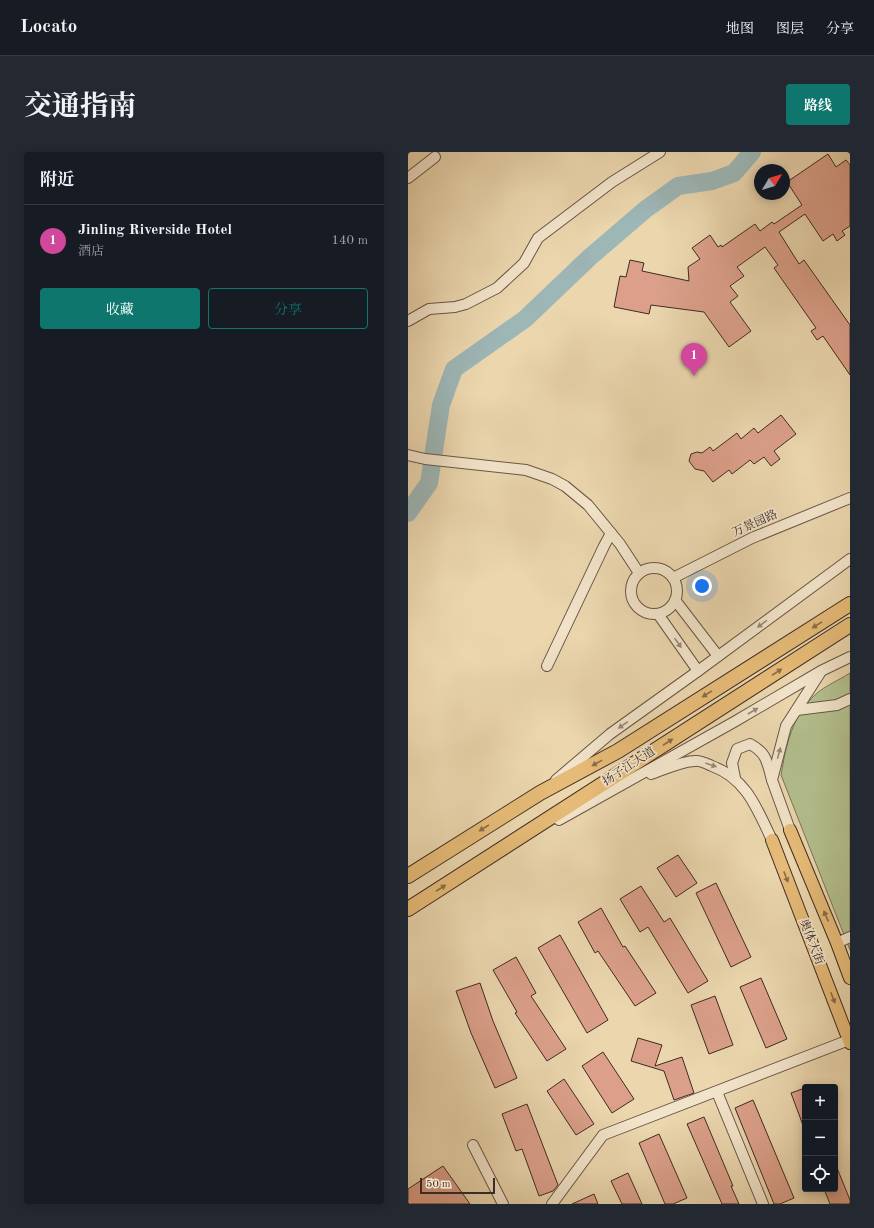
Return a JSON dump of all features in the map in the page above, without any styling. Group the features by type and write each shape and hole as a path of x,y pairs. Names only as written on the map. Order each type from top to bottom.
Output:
{"highway":[{"name":"扬子江大道","path":"408,876 540,794 618,751 850,604"},
{"name":"扬子江大道","path":"408,909 850,625"}],"main road":[{"name":"奥体大街","path":"790,830 850,978"},
{"name":"奥体大街","path":"772,840 849,1042"}],"street":[{"path":"408,320 429,309 455,307 466,304 497,288 524,263 538,238 612,182 660,152"},
{"path":"408,178 435,157"},
{"path":"408,456 526,470 552,479 565,486 588,505 612,533 639,573"},
{"name":"万景园路","path":"673,578 752,538 850,498"},
{"path":"547,666 604,546 612,533"},
{"path":"540,794 610,734 850,560"},
{"path":"645,569 661,569 668,572 673,578 677,593 671,607 658,614 650,614 643,612 637,607 631,594 631,586 639,573 645,569"},
{"path":"675,600 718,656"},
{"path":"658,614 698,671"},
{"path":"463,874 734,722 821,671 850,657"},
{"path":"772,780 786,726 821,671"},
{"path":"797,710 837,705 850,699"},
{"path":"735,778 732,763 737,749 750,744 760,749 766,760 790,830"},
{"path":"608,792 670,766 695,760 721,769 735,778 749,793 772,840"},
{"path":"837,943 850,937"},
{"path":"552,1204 602,1135 849,1042"},
{"path":"717,1092 763,1204"},
{"path":"473,1145 503,1204"}],"green space":[{"path":"850,673 850,950 781,775 791,732 801,711 816,694"}],"building":[{"path":"828,154 836,167 846,160 850,165 850,226 842,231 845,235 837,241 833,234 823,241 805,214 779,232 799,264 804,260 850,325 850,375 823,336 817,340 811,331 816,328 774,268 778,265 765,247 737,267 744,276 730,286 738,296 730,302 751,331 729,347 704,312 651,305 649,314 614,307 620,276 626,277 630,260 644,263 642,271 689,281 688,267 700,259 692,248 710,235 718,247 721,245 722,247 755,224 760,231 772,222 774,224 802,205 790,187 790,180"},
{"path":"781,415 796,434 774,451 780,459 771,466 764,457 754,464 750,460 732,474 729,470 713,482 704,471 695,469 689,461 691,454 697,452 702,453 710,447 713,451 737,433 741,439 754,428 758,433"},
{"path":"678,855 697,883 676,897 657,868"},
{"path":"716,883 751,957 731,967 696,893"},
{"path":"641,886 664,922 670,918 708,981 688,993 648,927 640,932 620,899"},
{"path":"601,908 623,947 625,946 656,993 635,1006 598,951 595,953 578,922"},
{"path":"560,935 608,1020 587,1033 538,948"},
{"path":"516,957 536,993 531,996 566,1049 547,1061 515,1013 517,1012 493,970"},
{"path":"761,978 787,1039 766,1048 740,987"},
{"path":"480,983 493,1021 517,1078 495,1088 471,1033 456,991"},
{"path":"715,996 733,1045 709,1054 691,1005"},
{"path":"638,1038 662,1045 655,1066 682,1057 694,1093 674,1100 664,1071 631,1061"},
{"path":"603,1052 634,1099 612,1113 582,1066"},
{"path":"564,1079 594,1124 576,1135 547,1091"},
{"path":"802,1089 802,1123 791,1093"},
{"path":"753,1100 794,1198 780,1204 774,1204 735,1108"},
{"path":"527,1104 558,1185 553,1191 539,1196 522,1149 516,1151 502,1114"},
{"path":"704,1117 739,1204 722,1204 687,1124"},
{"path":"659,1134 687,1198 673,1204 665,1204 639,1143"},
{"path":"443,1166 470,1204 408,1204 408,1189"},
{"path":"838,1170 850,1200 850,1204 830,1204 825,1192 838,1192"},
{"path":"628,1173 642,1204 622,1204 611,1181"},
{"path":"594,1194 598,1204 572,1204"}],"waterway":[{"path":"408,513 429,483 441,405 454,369 525,319 590,257 646,209 678,186 712,181 734,173 752,152"}],"place":[{"name":"Jinling Riverside Hotel","path":"694,376"}]}
